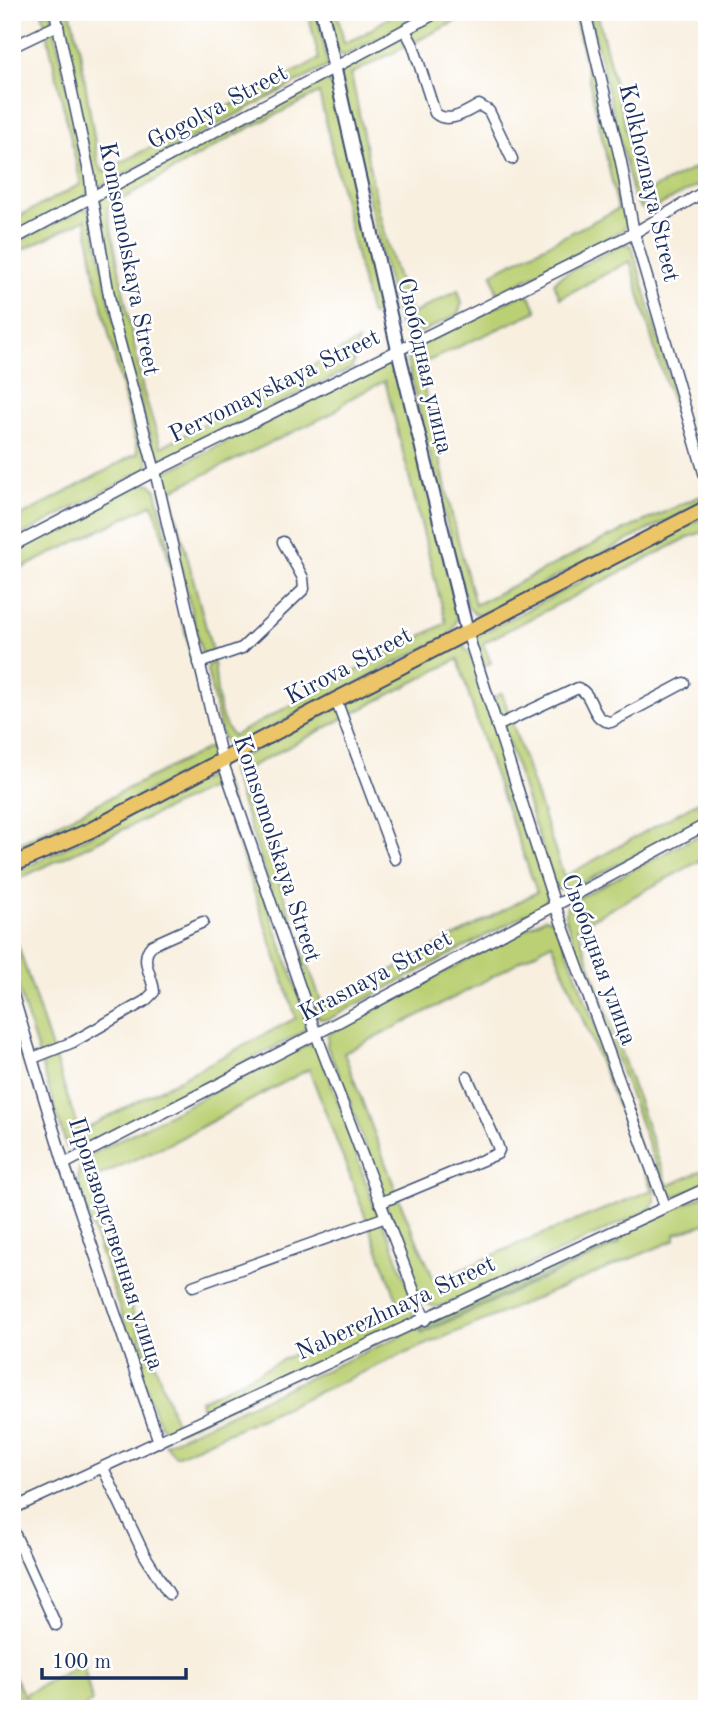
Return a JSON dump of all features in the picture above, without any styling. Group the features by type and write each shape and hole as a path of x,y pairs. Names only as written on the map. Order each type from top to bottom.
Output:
{"main road":[{"name":"Kirova Street","path":"12,864 91,830 707,508"}],"street":[{"name":"Komsomolskaya Street","path":"55,12 90,177 113,318 155,471 222,760 316,1034 425,1320"},
{"name":"Свободная улица","path":"321,12 398,350 467,632 555,905 665,1206"},
{"name":"Gogolya Street","path":"12,240 438,12"},
{"name":"Kolkhoznaya Street","path":"585,12 621,162 634,233 707,483"},
{"path":"12,47 58,25"},
{"path":"405,30 413,45 435,113 444,118 453,117 479,105 484,107 489,111 512,159"},
{"name":"Pervomayskaya Street","path":"12,546 155,471 634,233 707,190"},
{"path":"199,663 242,648 304,589 303,578 283,542"},
{"path":"498,726 578,688 588,695 597,716 603,721 611,722 684,683"},
{"path":"337,700 395,859"},
{"name":"Krasnaya Street","path":"64,1164 316,1034 707,824"},
{"path":"33,1058 73,1042 145,1000 154,992 154,984 144,958 147,951 152,945 203,922"},
{"name":"Производственная улица","path":"12,992 64,1164 159,1442"},
{"path":"380,1203 497,1154 497,1144 467,1077"},
{"name":"Naberezhnaya Street","path":"12,1509 707,1188"},
{"path":"193,1286 386,1217"},
{"path":"103,1468 144,1554 169,1594"},
{"path":"12,1528 56,1625"}],"green space":[{"path":"42,12 51,12 88,195 12,237 12,220 81,184"},
{"path":"58,12 70,12 79,45 98,162 103,172 319,59 308,12 317,12 328,66 100,187 93,174"},
{"path":"326,12 337,12 344,43 361,36 397,12 427,12 344,56 335,49"},
{"path":"444,12 474,12 351,74 383,227 412,314 458,290 462,303 458,314 418,334 406,335 397,319 339,73 343,67"},
{"path":"574,12 580,12 629,223 621,231 497,294 492,273 618,209"},
{"path":"589,12 597,12 642,194 707,162 707,181 648,211 641,208 634,198"},
{"path":"325,80 334,91 383,312 371,315 319,93 235,135 107,208 143,390 161,447 358,341 352,368 165,459 160,459 155,454 116,316 96,202"},
{"path":"84,208 91,212 131,404 148,468 12,540 12,521 138,453 96,281 86,219 12,255 12,244"},
{"path":"625,243 632,246 680,415 677,416 630,261 560,298 554,283 561,276"},
{"path":"525,293 531,298 537,311 419,365 453,520 475,605 598,542 700,496 703,502 481,615 474,613 467,606 407,361 409,352 417,345"},
{"path":"386,362 393,364 398,371 458,615 454,628 448,636 235,746 227,745 221,733 207,669 209,664 214,663 220,711 233,736 446,623 385,381 349,399 333,413 170,491 213,654 206,655 201,651 163,493 164,473"},
{"path":"144,483 151,484 156,490 217,756 46,844 12,857 12,847 212,746 165,544 153,504 12,573 12,551"},
{"path":"707,515 707,537 705,531 689,537 483,643 491,663 484,666 475,637"},
{"path":"461,644 475,665 548,895 545,904 329,1019 321,1019 314,1013 306,992 231,771 238,759","holes":["458,659 486,751 537,892 323,1007 240,772"]},
{"path":"502,693 564,877 707,797 707,817 577,886 555,889 494,697"},
{"path":"211,775 220,777 224,783 306,1015 306,1027 302,1033 78,1149 67,1148 12,967 12,927 79,1132 296,1018 217,785 12,882 12,874"},
{"path":"707,831 707,857 577,927 668,1186 707,1168 707,1183 675,1197 666,1190 657,1169 565,917 567,907 576,899"},
{"path":"545,918 552,920 559,928 655,1189 655,1201 649,1210 440,1307 428,1304 419,1294 378,1185 346,1090 327,1047 328,1034","holes":["552,943 652,1190 518,1244 435,1282 401,1204 344,1053 461,994"]},
{"path":"312,1044 318,1050 326,1067 374,1206 389,1236 415,1305 412,1318 399,1328 181,1430 168,1432 156,1416 81,1195 79,1170 88,1156 305,1045","holes":["309,1069 398,1302 200,1401 203,1412 176,1424 155,1364 149,1357 137,1326 89,1180 173,1142"]},
{"path":"707,1194 707,1223 675,1234 675,1240 399,1356 176,1456 165,1444 419,1327 422,1333 596,1255 620,1243 617,1234"},
{"path":"617,1234 620,1243 422,1333 419,1327"},
{"path":"83,1663 92,1701 81,1709 34,1709 24,1695"},
{"path":"12,1673 24,1695 12,1702"}]}
